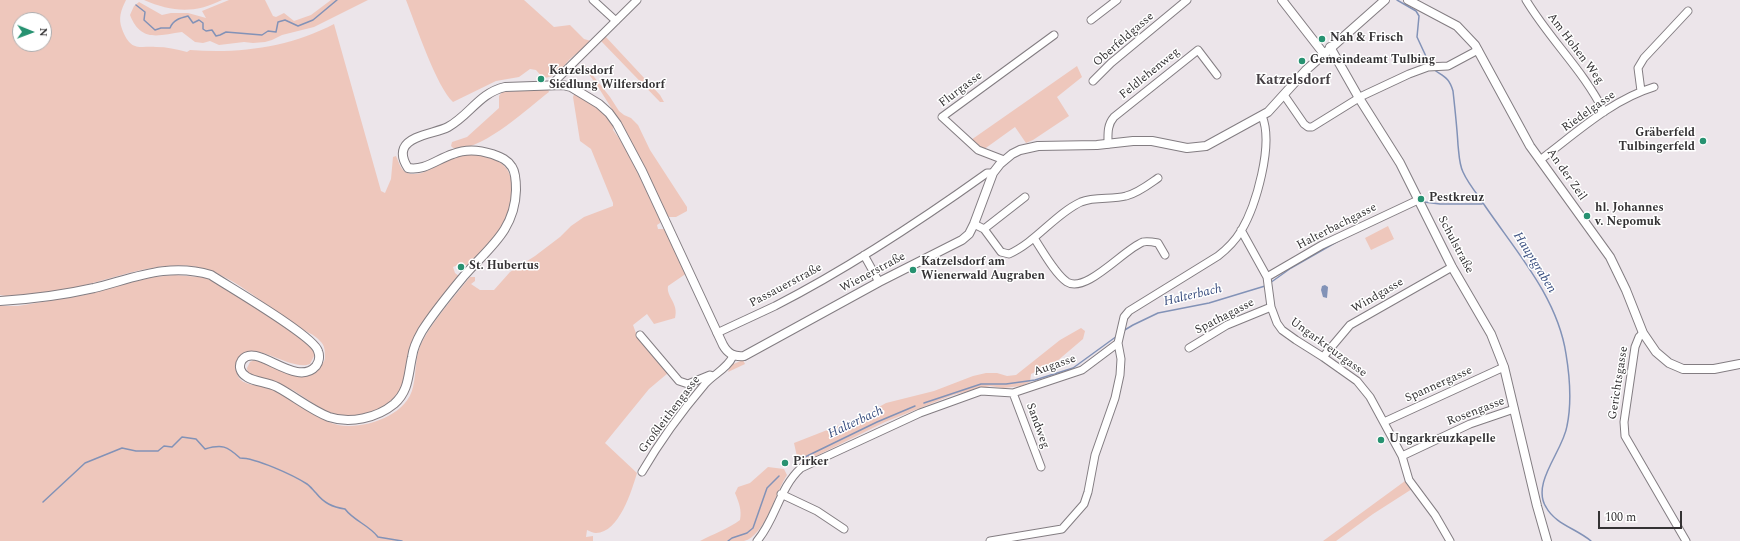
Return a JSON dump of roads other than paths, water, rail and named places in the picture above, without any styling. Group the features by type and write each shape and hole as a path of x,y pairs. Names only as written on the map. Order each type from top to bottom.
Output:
{"street":[{"path":"593,0 616,21"},
{"path":"551,85 637,0"},
{"path":"1091,20 1117,0"},
{"name":"Oberfeldgasse","path":"1093,81 1111,63 1187,0"},
{"path":"1282,0 1324,54"},
{"name":"Wienerstraße","path":"733,356 740,357 750,354 879,282 962,240 969,234 974,224 994,173 1004,160 1020,150 1038,146 1108,144 1145,141 1184,148 1202,147 1214,143 1262,116 1273,107 1306,70 1330,47 1385,0"},
{"name":"An der Zeil","path":"1408,0 1417,2 1461,29 1471,39 1540,160 1610,257 1624,286 1643,333 1662,357 1680,368 1714,369 1740,364"},
{"name":"Am Hohen Weg","path":"1526,0 1556,42 1581,73 1596,96 1604,112"},
{"path":"1641,91 1638,68 1644,58 1688,11"},
{"name":"Flurgasse","path":"1004,160 978,150 942,117 1054,35"},
{"name":"Schulstraße","path":"1330,47 1359,98 1400,163 1452,267 1491,334 1504,368 1537,506 1547,541"},
{"name":"Feldlehenweg","path":"1108,144 1108,129 1110,122 1114,117 1198,50 1217,75"},
{"path":"1284,94 1304,124 1308,127 1359,98 1409,74 1432,67 1448,66 1478,50"},
{"path":"0,301 32,299 71,293 95,288 137,275 177,270 197,271 211,275 300,332 314,344 319,352 319,360 315,367 299,373 258,356 250,355 244,357 240,364 241,371 247,377 270,384 330,417 338,419 356,419 371,417 384,412 396,403 407,386 412,355 422,332 464,276 506,229 512,218 516,197 516,184 513,168 502,157 488,153 462,151 421,168 414,169 408,168 404,163 404,147 411,140 447,127 457,120 483,96 497,89 506,87 551,85 571,87 585,94 609,113 617,124 645,178 717,333 726,351 733,356"},
{"name":"Riedelgasse","path":"1540,160 1604,112 1641,91 1654,87"},
{"path":"990,541 1062,530 1084,504 1088,492 1095,455 1115,398 1120,375 1121,359 1119,341 1124,317 1129,311 1218,256 1231,245 1241,230 1260,185 1266,139 1265,122 1262,116"},
{"name":"Passauerstraße","path":"717,333 776,305 864,255 948,201 987,173 994,173"},
{"path":"974,224 984,229 1001,252 1009,254 1034,238 1072,207 1081,202 1090,199 1125,197 1136,193 1158,178"},
{"path":"984,229 1025,197"},
{"name":"Halterbachgasse","path":"1268,281 1322,245 1418,200"},
{"name":"Ungarkreuzgasse","path":"1241,230 1268,281 1271,306 1277,323 1282,330 1357,381 1370,397 1402,456 1409,480 1435,515 1450,541"},
{"path":"1034,238 1061,277 1068,283 1076,285 1087,282 1125,253 1143,242 1158,243 1165,255"},
{"path":"864,255 879,282"},
{"name":"Windgasse","path":"1323,357 1350,325 1452,267"},
{"name":"Spathagasse","path":"1188,348 1227,325 1271,306"},
{"name":"Gerichtsgasse","path":"1643,333 1639,337 1635,347 1624,422 1625,436 1686,541"},
{"path":"640,335 679,381 688,384 710,375 713,376"},
{"name":"Augasse","path":"757,541 764,533 781,494 794,475 801,468 920,413 981,391 1013,392 1082,370 1119,341"},
{"name":"Großleithengasse","path":"642,472 658,446 699,392 713,376 726,367 733,356"},
{"name":"Spannergasse","path":"1384,422 1504,368"},
{"name":"Sandweg","path":"1013,392 1041,468"},
{"name":"Rosengasse","path":"1402,456 1470,424 1514,409"},
{"path":"781,494 817,511 844,529"}],"water":[{"path":"1325,285 1328,287 1327,298 1323,297 1321,290 1322,286"}],"waterway":[{"path":"136,5 145,12 144,20 155,30 170,28 175,21 188,16 193,23 199,20 203,23 203,29 206,31 212,30 216,36 226,32 262,35 268,31 276,32 278,22 285,20 298,26 313,20 337,0"},
{"name":"Hauptgraben","path":"1397,0 1416,11 1419,16 1417,37 1430,65"},
{"name":"Hauptgraben","path":"1433,69 1448,80 1453,91 1459,158 1462,169 1472,188 1531,271 1553,311 1561,332 1566,354 1569,381 1569,417 1564,436 1545,477 1542,488 1542,498 1546,507 1555,518 1591,541"},
{"path":"1424,202 1440,204 1482,204"},
{"name":"Halterbach","path":"1270,283 1291,268 1340,240"},
{"name":"Halterbach","path":"1123,331 1158,313 1209,303 1265,286"},
{"name":"Halterbach","path":"924,403 981,384 1006,384 1035,380 1073,368 1117,336"},
{"name":"Halterbach","path":"805,457 877,422 915,406"},
{"path":"43,502 85,463 122,448 136,451 158,451 164,446 172,447 182,437 196,439 205,449 220,446 224,447 240,458 265,464 293,476 307,484 329,504 345,509 378,537 402,541"},
{"name":"Halterbach","path":"728,541 732,538 747,533 753,528 767,488 779,476"}],"place":[{"name":"Nah & Frisch","path":"1322,39"},
{"name":"Gemeindeamt Tulbing","path":"1302,61"},
{"name":"Katzelsdorf Siedlung Wilfersdorf","path":"541,79"},
{"name":"Gräberfeld Tulbingerfeld","path":"1703,141"},
{"name":"Pestkreuz","path":"1421,199"},
{"name":"hl. Johannes v. Nepomuk","path":"1587,216"},
{"name":"St. Hubertus","path":"461,267"},
{"name":"Katzelsdorf am Wienerwald Augraben","path":"913,270"},
{"name":"Ungarkreuzkapelle","path":"1381,440"},
{"name":"Pirker","path":"785,463"}],"district":[{"name":"Katzelsdorf","path":"1293,81"}]}
